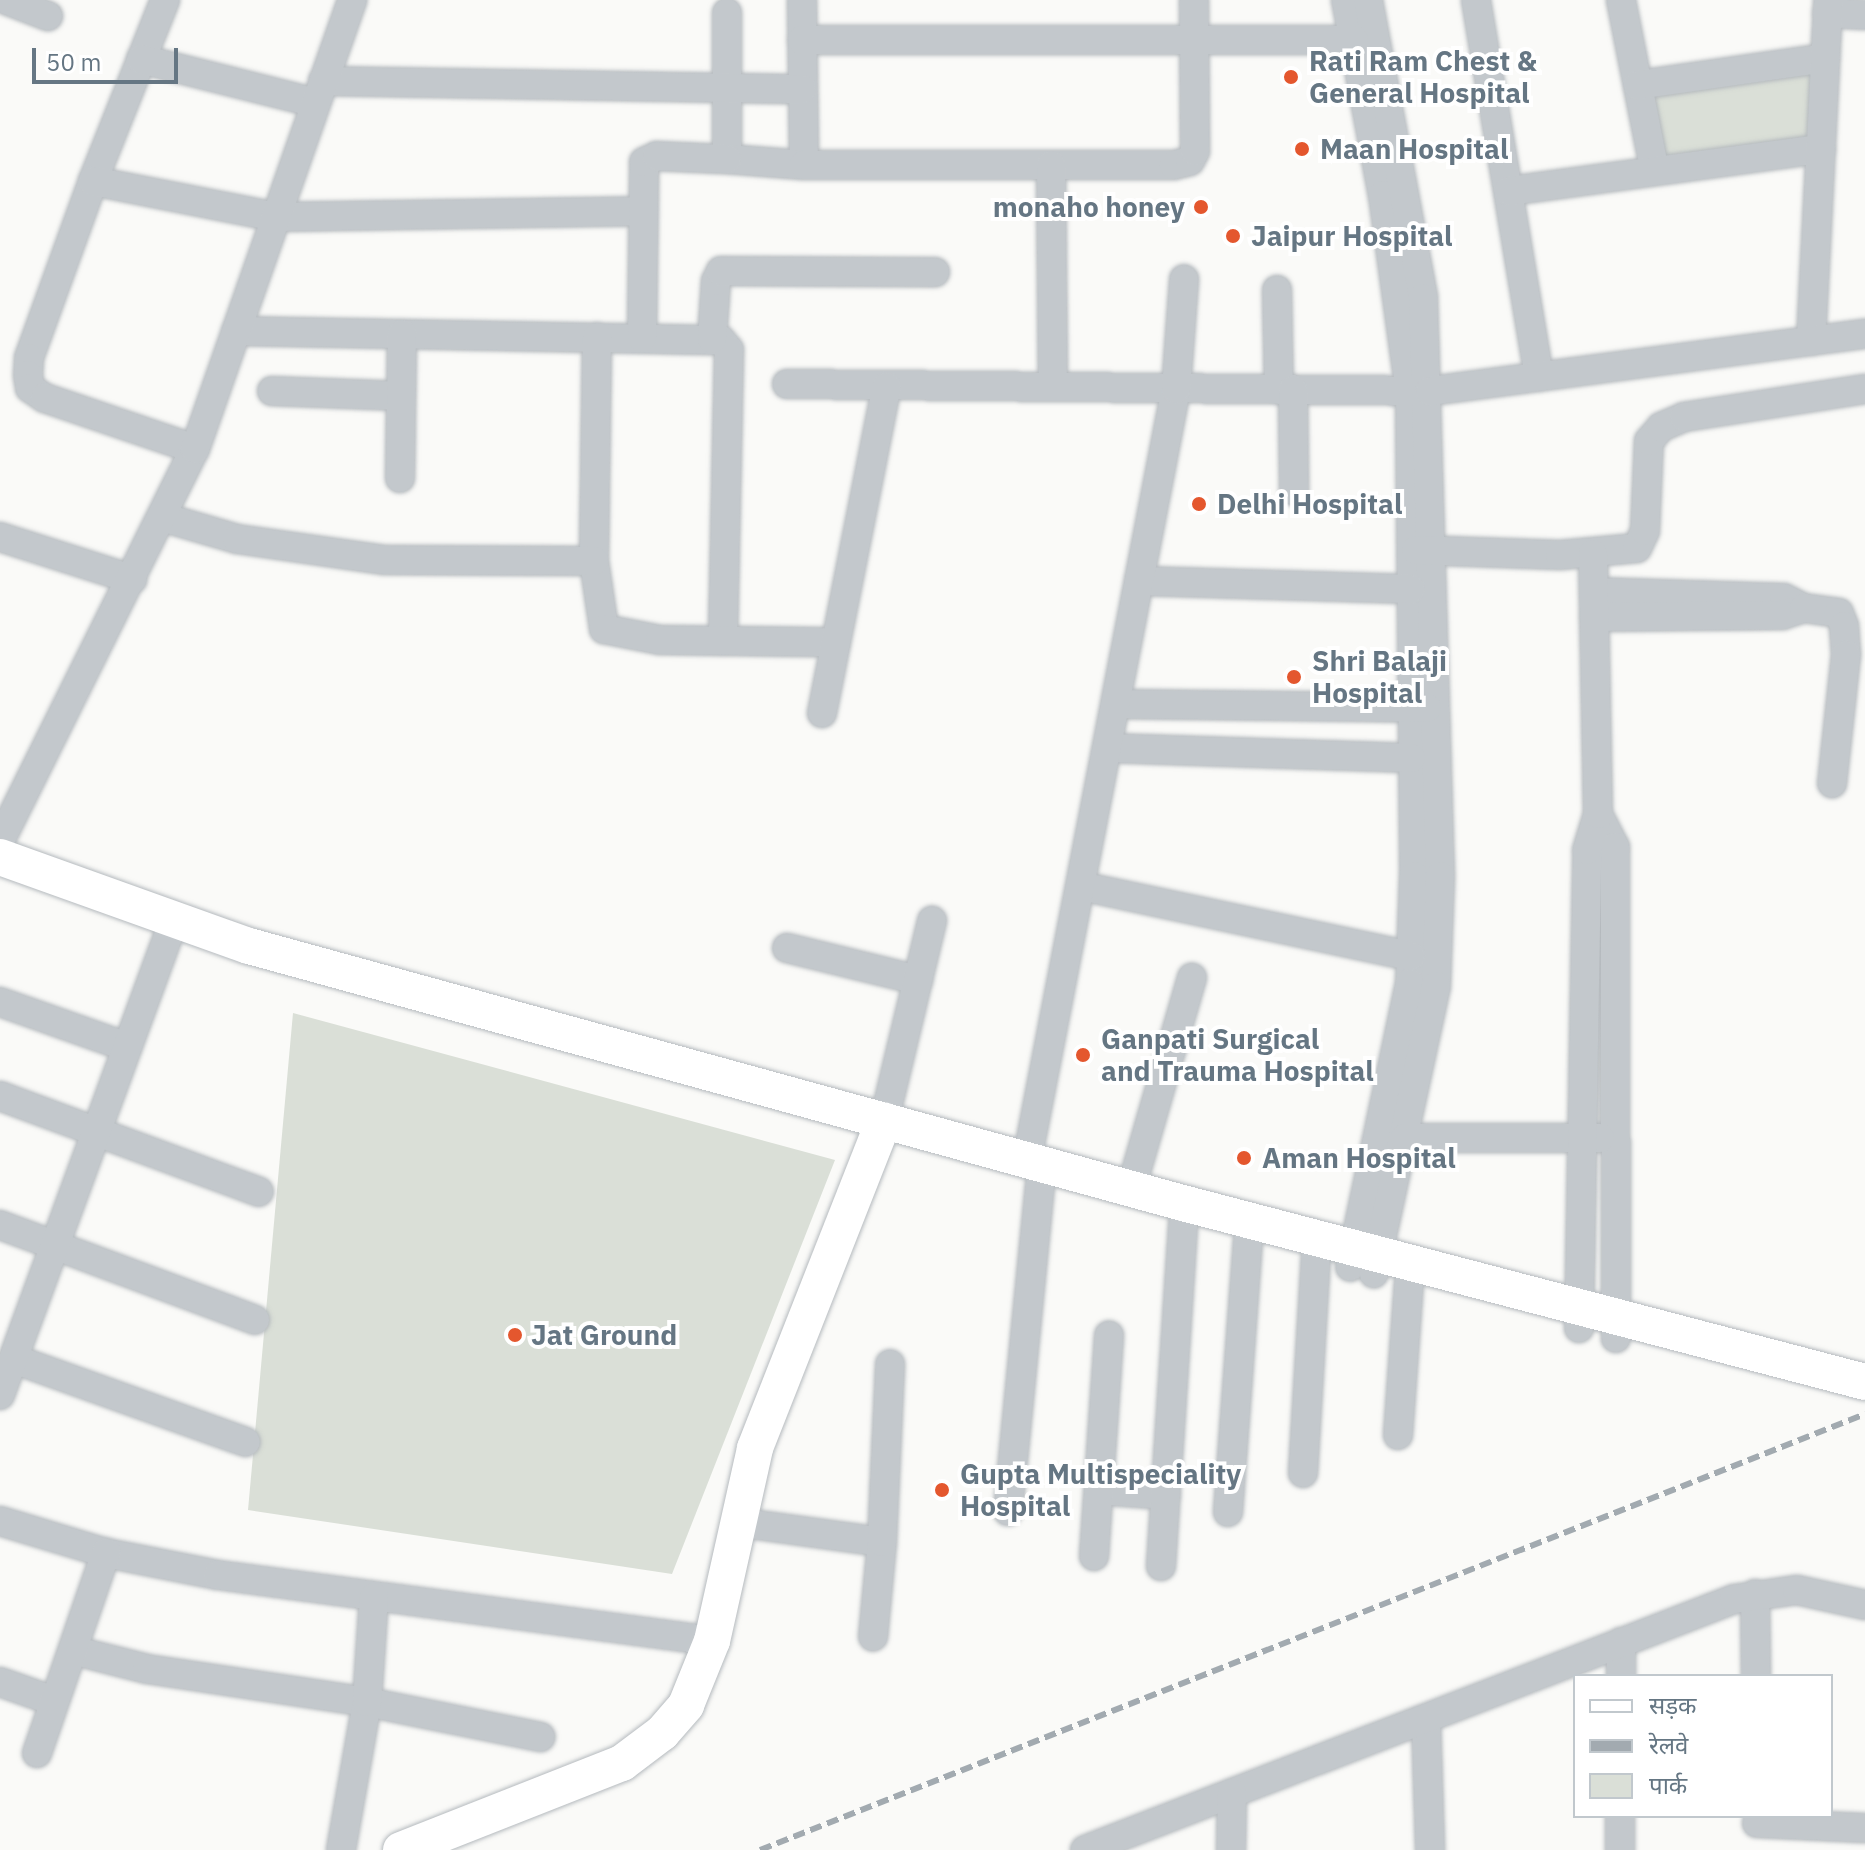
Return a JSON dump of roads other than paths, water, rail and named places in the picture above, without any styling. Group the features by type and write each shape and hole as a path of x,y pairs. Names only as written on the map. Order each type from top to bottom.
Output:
{"main road":[{"path":"0,857 170,931"},
{"path":"0,883 170,931 264,950 635,1063 1034,1172 1183,1223 1316,1256 1364,1260 1409,1283 1579,1317"},
{"path":"401,1850 622,1763 662,1733 686,1705 712,1641 736,1522 755,1448 880,1130"},
{"path":"1034,1172 1131,1189 1364,1260 1616,1327 1865,1404"},
{"path":"1616,1327 1865,1382"}],"street":[{"path":"6,0 48,16"},
{"path":"165,0 93,181 29,358 30,388 45,398 195,449"},
{"path":"0,841 195,449 352,0"},
{"path":"802,0 804,165"},
{"path":"642,338 641,211 645,160 727,159 804,165 1174,165 1194,158 1194,0"},
{"path":"1346,0 1420,391"},
{"path":"1364,1260 1405,1138 1436,986 1423,708 1420,391 1410,209 1368,0"},
{"path":"1476,0 1539,377"},
{"path":"1621,0 1655,171"},
{"path":"1811,341 1828,7 1865,15"},
{"path":"727,13 727,159"},
{"path":"802,40 1354,40"},
{"path":"1638,85 1825,58"},
{"path":"141,59 320,92 727,87 802,89"},
{"path":"1509,191 1821,149"},
{"path":"1051,165 1053,387"},
{"path":"93,181 276,217 641,211"},
{"path":"712,339 716,281 721,271 935,272"},
{"path":"1008,1511 1034,1172 1081,886 1176,389 1184,279"},
{"path":"1277,290 1294,491"},
{"path":"236,331 721,340 729,350 723,641"},
{"path":"400,478 402,334"},
{"path":"787,384 1420,391 1865,334"},
{"path":"597,337 594,561 604,629 660,640 836,642"},
{"path":"822,713 887,386"},
{"path":"1422,550 1593,554 1626,551 1643,542 1649,441 1661,427 1684,417 1865,389"},
{"path":"272,391 401,396"},
{"path":"162,517 237,539 384,560 594,561"},
{"path":"0,537 132,579"},
{"path":"1364,1260 1410,983 1411,758 1423,708 1411,589 1422,550"},
{"path":"1579,1317 1587,850 1598,814 1593,554"},
{"path":"1139,581 1411,589"},
{"path":"1594,604 1784,598 1804,608 1839,613 1844,626 1846,655 1832,783"},
{"path":"1116,704 1423,708"},
{"path":"1108,748 1411,758"},
{"path":"1598,814 1615,847 1616,1327"},
{"path":"1081,886 1411,956"},
{"path":"880,1130 932,921"},
{"path":"0,1395 11,1343 54,1245 170,931"},
{"path":"787,948 918,980"},
{"path":"1131,1189 1192,978"},
{"path":"0,1002 127,1047"},
{"path":"0,1096 259,1192"},
{"path":"1405,1138 1617,1138"},
{"path":"1161,1566 1183,1223"},
{"path":"0,1225 255,1320"},
{"path":"1228,1512 1248,1240"},
{"path":"1303,1473 1316,1256"},
{"path":"1398,1435 1409,1283"},
{"path":"1094,1556 1109,1336"},
{"path":"11,1343 246,1442"},
{"path":"873,1637 882,1542 890,1364"},
{"path":"1099,1490 1166,1495"},
{"path":"0,1521 106,1553 374,1597 712,1641"},
{"path":"736,1522 882,1542"},
{"path":"37,1753 54,1701 76,1651 106,1553"},
{"path":"1085,1850 1621,1642 1755,1594 1797,1590 1865,1605"},
{"path":"1755,1594 1756,1674"},
{"path":"341,1850 367,1702 374,1597"},
{"path":"1621,1642 1621,1674"},
{"path":"76,1651 147,1669 367,1702 541,1737"},
{"path":"0,1682 54,1701"},
{"path":"1426,1720 1430,1850"},
{"path":"1231,1850 1232,1793"},
{"path":"1620,1818 1620,1850"},
{"path":"1757,1830 1865,1828"}],"railway":[{"path":"760,1850 1865,1414"}],"place":[{"name":"Rati Ram Chest & General Hospital","path":"1291,77"},
{"name":"Maan Hospital","path":"1302,149"},
{"name":"monaho honey","path":"1201,207"},
{"name":"Jaipur Hospital","path":"1233,236"},
{"name":"Delhi Hospital","path":"1199,504"},
{"name":"Shri Balaji Hospital","path":"1294,677"},
{"name":"Ganpati Surgical and Trauma Hospital","path":"1083,1055"},
{"name":"Aman Hospital","path":"1244,1158"},
{"name":"Jat Ground","path":"515,1335"},
{"name":"Gupta Multispeciality Hospital","path":"942,1490"}]}
